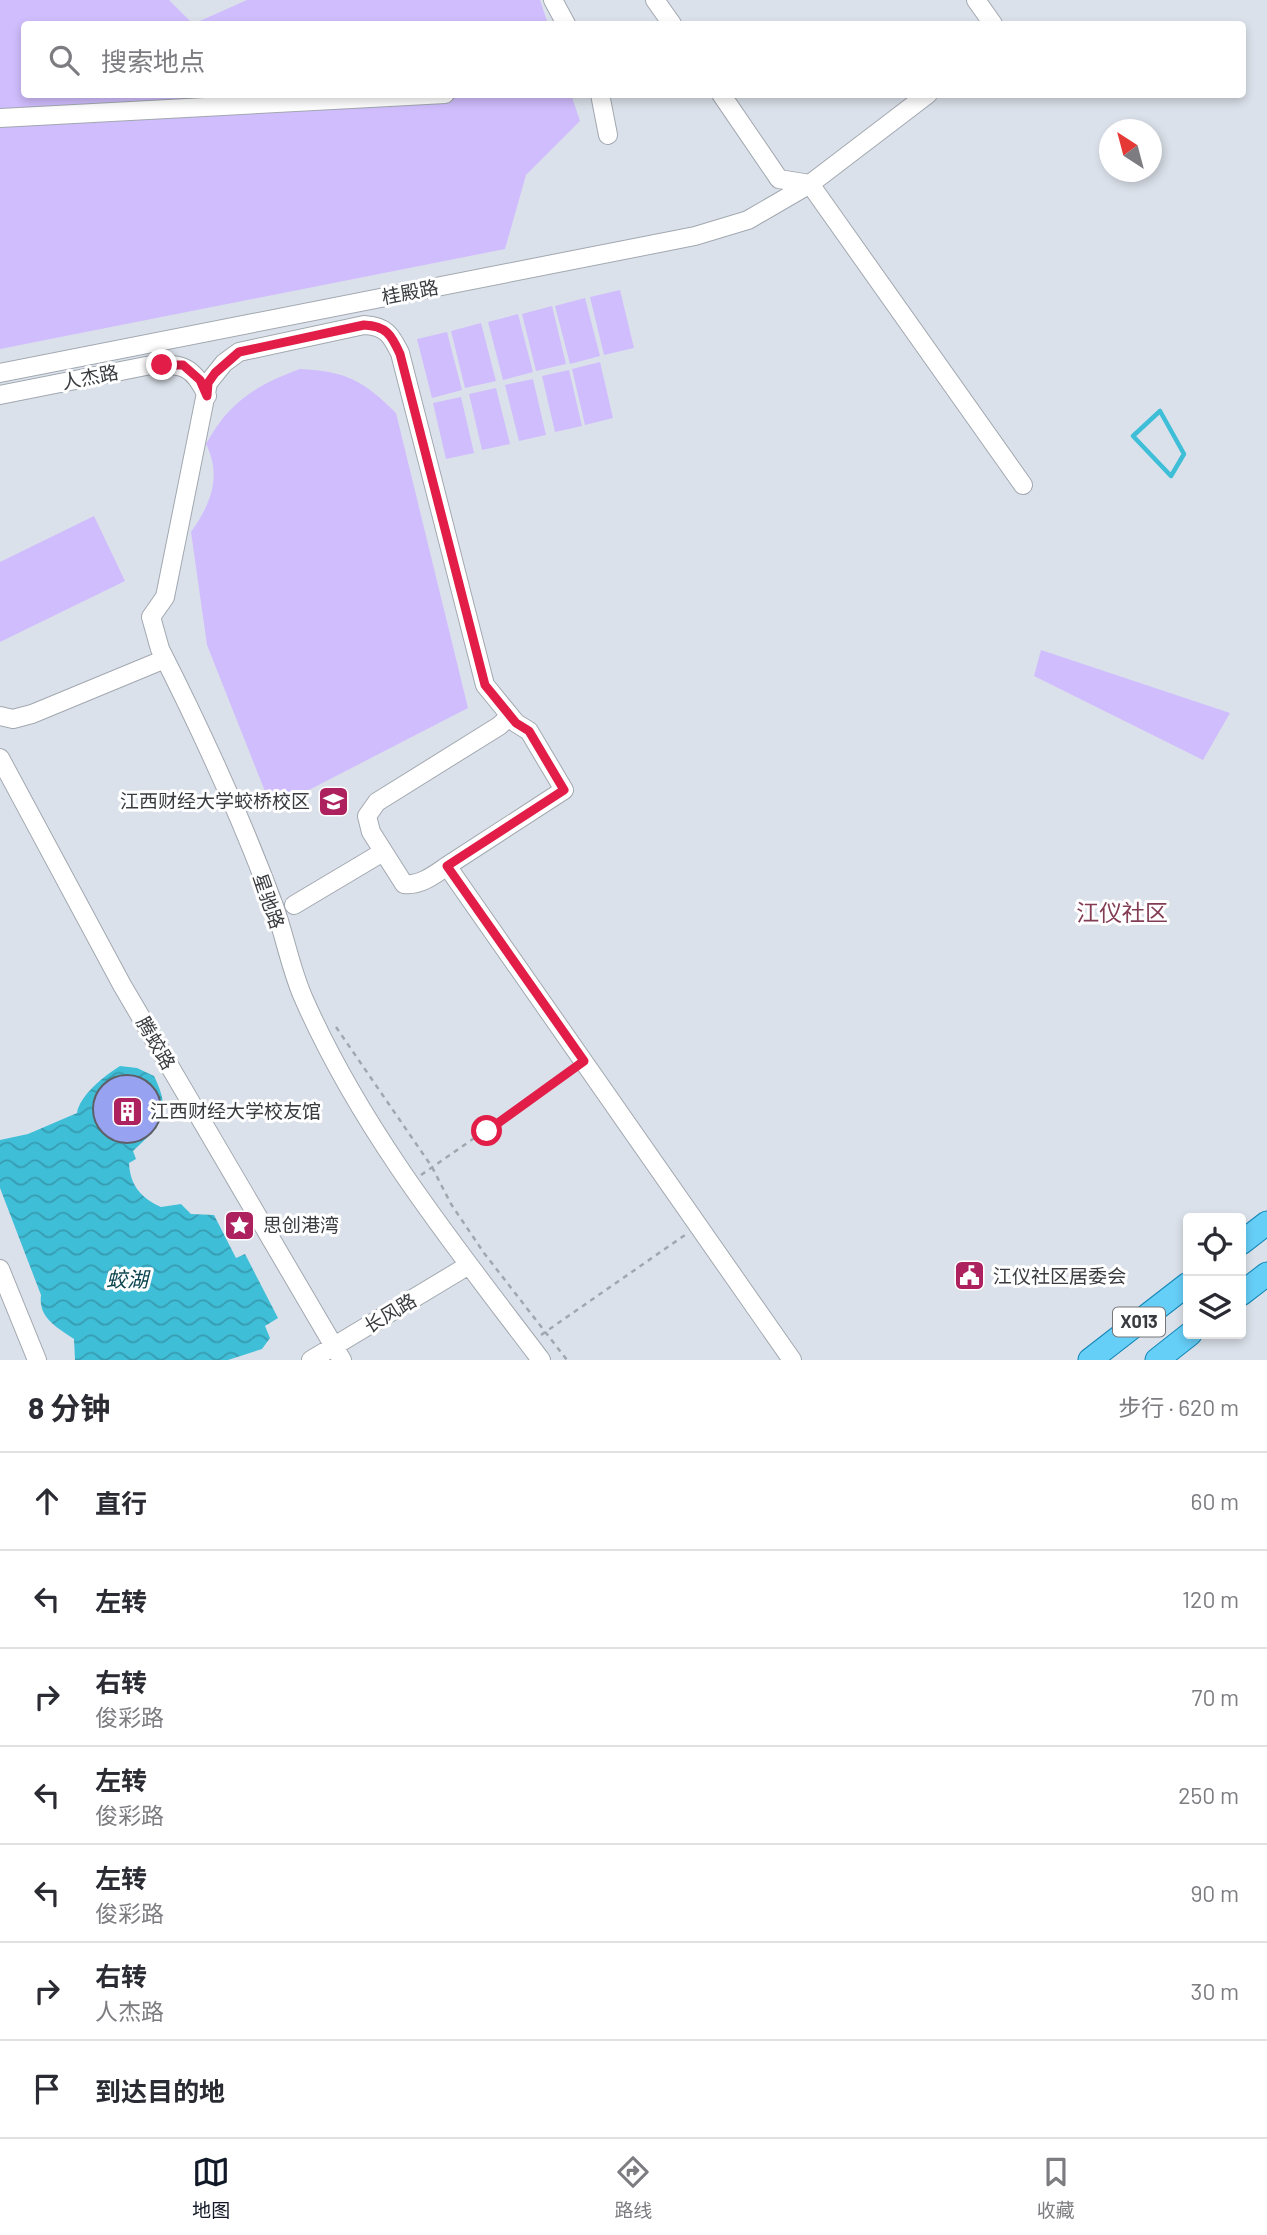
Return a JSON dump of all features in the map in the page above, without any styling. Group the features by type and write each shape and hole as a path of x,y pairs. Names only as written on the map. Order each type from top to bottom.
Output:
{"main road":[{"path":"1246,1239 1267,1223"},
{"path":"1246,1290 1267,1274"},
{"name":"X013","path":"1090,1360 1183,1288"},
{"name":"X013","path":"1157,1360 1184,1339"}],"street":[{"path":"553,0 564,21"},
{"path":"655,0 670,21"},
{"path":"976,0 991,21"},
{"path":"0,118 370,98"},
{"path":"601,98 608,135"},
{"path":"724,98 779,179 810,184 1023,485"},
{"name":"桂殿路","path":"0,373 695,236 748,220 810,184 923,98"},
{"path":"207,396 208,383 215,373 239,352 364,325 380,326 391,335 406,371 485,685 510,716 529,731 564,790 422,881 412,885 404,884 367,824 367,816 377,802 499,726 510,716"},
{"name":"人杰路","path":"0,395 151,365 183,365 200,380 207,396"},
{"name":"星驰路","path":"207,396 165,597 151,617 165,659 191,712 275,909 287,956 303,998 382,1142 469,1265 541,1360"},
{"path":"0,716 13,719 32,714 165,659"},
{"name":"腾蛟路","path":"0,758 122,985 338,1353"},
{"path":"0,796 17,788"},
{"path":"294,905 383,852"},
{"path":"447,866 792,1360"},
{"name":"长风路","path":"311,1360 338,1353 469,1265"},
{"path":"0,1269 37,1360"}],"path":[{"path":"334,1025 432,1167 451,1204 472,1235 567,1360"},
{"path":"432,1167 584,1061"},
{"path":"545,1332 699,1225"}],"shaded area":[{"path":"0,0 169,0 190,21 21,21 21,98 572,98 580,121 526,175 505,249 0,349"},
{"path":"247,0 540,0 547,21 200,21"},
{"path":"620,290 634,348 604,355 590,297"},
{"path":"585,298 600,356 570,364 555,306"},
{"path":"552,306 566,364 536,371 522,314"},
{"path":"518,314 533,372 503,380 488,322"},
{"path":"481,323 496,381 465,388 451,331"},
{"path":"447,332 462,390 432,398 417,339"},
{"path":"600,362 613,418 585,425 572,369"},
{"path":"300,369 330,372 353,380 374,393 396,413 468,708 272,809 207,645 191,532 204,511 212,490 213,467 206,444 215,429 245,397"},
{"path":"569,370 582,426 555,432 542,376"},
{"path":"533,379 546,435 519,441 505,385"},
{"path":"496,388 510,444 482,450 469,394"},
{"path":"461,397 474,453 446,459 433,403"},
{"path":"94,516 125,581 0,642 0,562"},
{"path":"1041,650 1230,713 1203,760 1034,676"}],"water":[{"name":"蛟湖","path":"120,1066 137,1068 154,1076 163,1101 163,1110 157,1126 133,1151 136,1159 129,1163 134,1184 142,1195 161,1207 181,1204 191,1214 214,1215 236,1258 245,1254 278,1318 265,1326 270,1338 262,1349 228,1360 75,1360 74,1339 55,1326 42,1310 41,1295 0,1188 0,1140 28,1134 77,1113 88,1093"}],"building":[{"name":"江西财经大学校友馆","path":"127,1075 140,1078 151,1085 158,1096 161,1109 158,1122 151,1133 140,1140 127,1143 114,1140 103,1133 96,1122 93,1109 96,1096 103,1085 114,1078"}],"waterway":[{"path":"1160,411 1184,454 1171,476 1133,436 1160,411"}],"place":[{"name":"江西财经大学蛟桥校区","path":"333,801"},
{"name":"江西财经大学校友馆","path":"127,1111"},
{"name":"思创港湾","path":"240,1225"},
{"name":"江仪社区居委会","path":"970,1276"}],"district":[{"name":"江仪社区","path":"1122,913"}],"route":[{"path":"162,365 183,365 200,380 207,396 208,383 215,373 239,352 364,325 380,326 391,335 400,354 485,685 516,723 529,731 564,790 447,866 584,1061 487,1131"}]}
